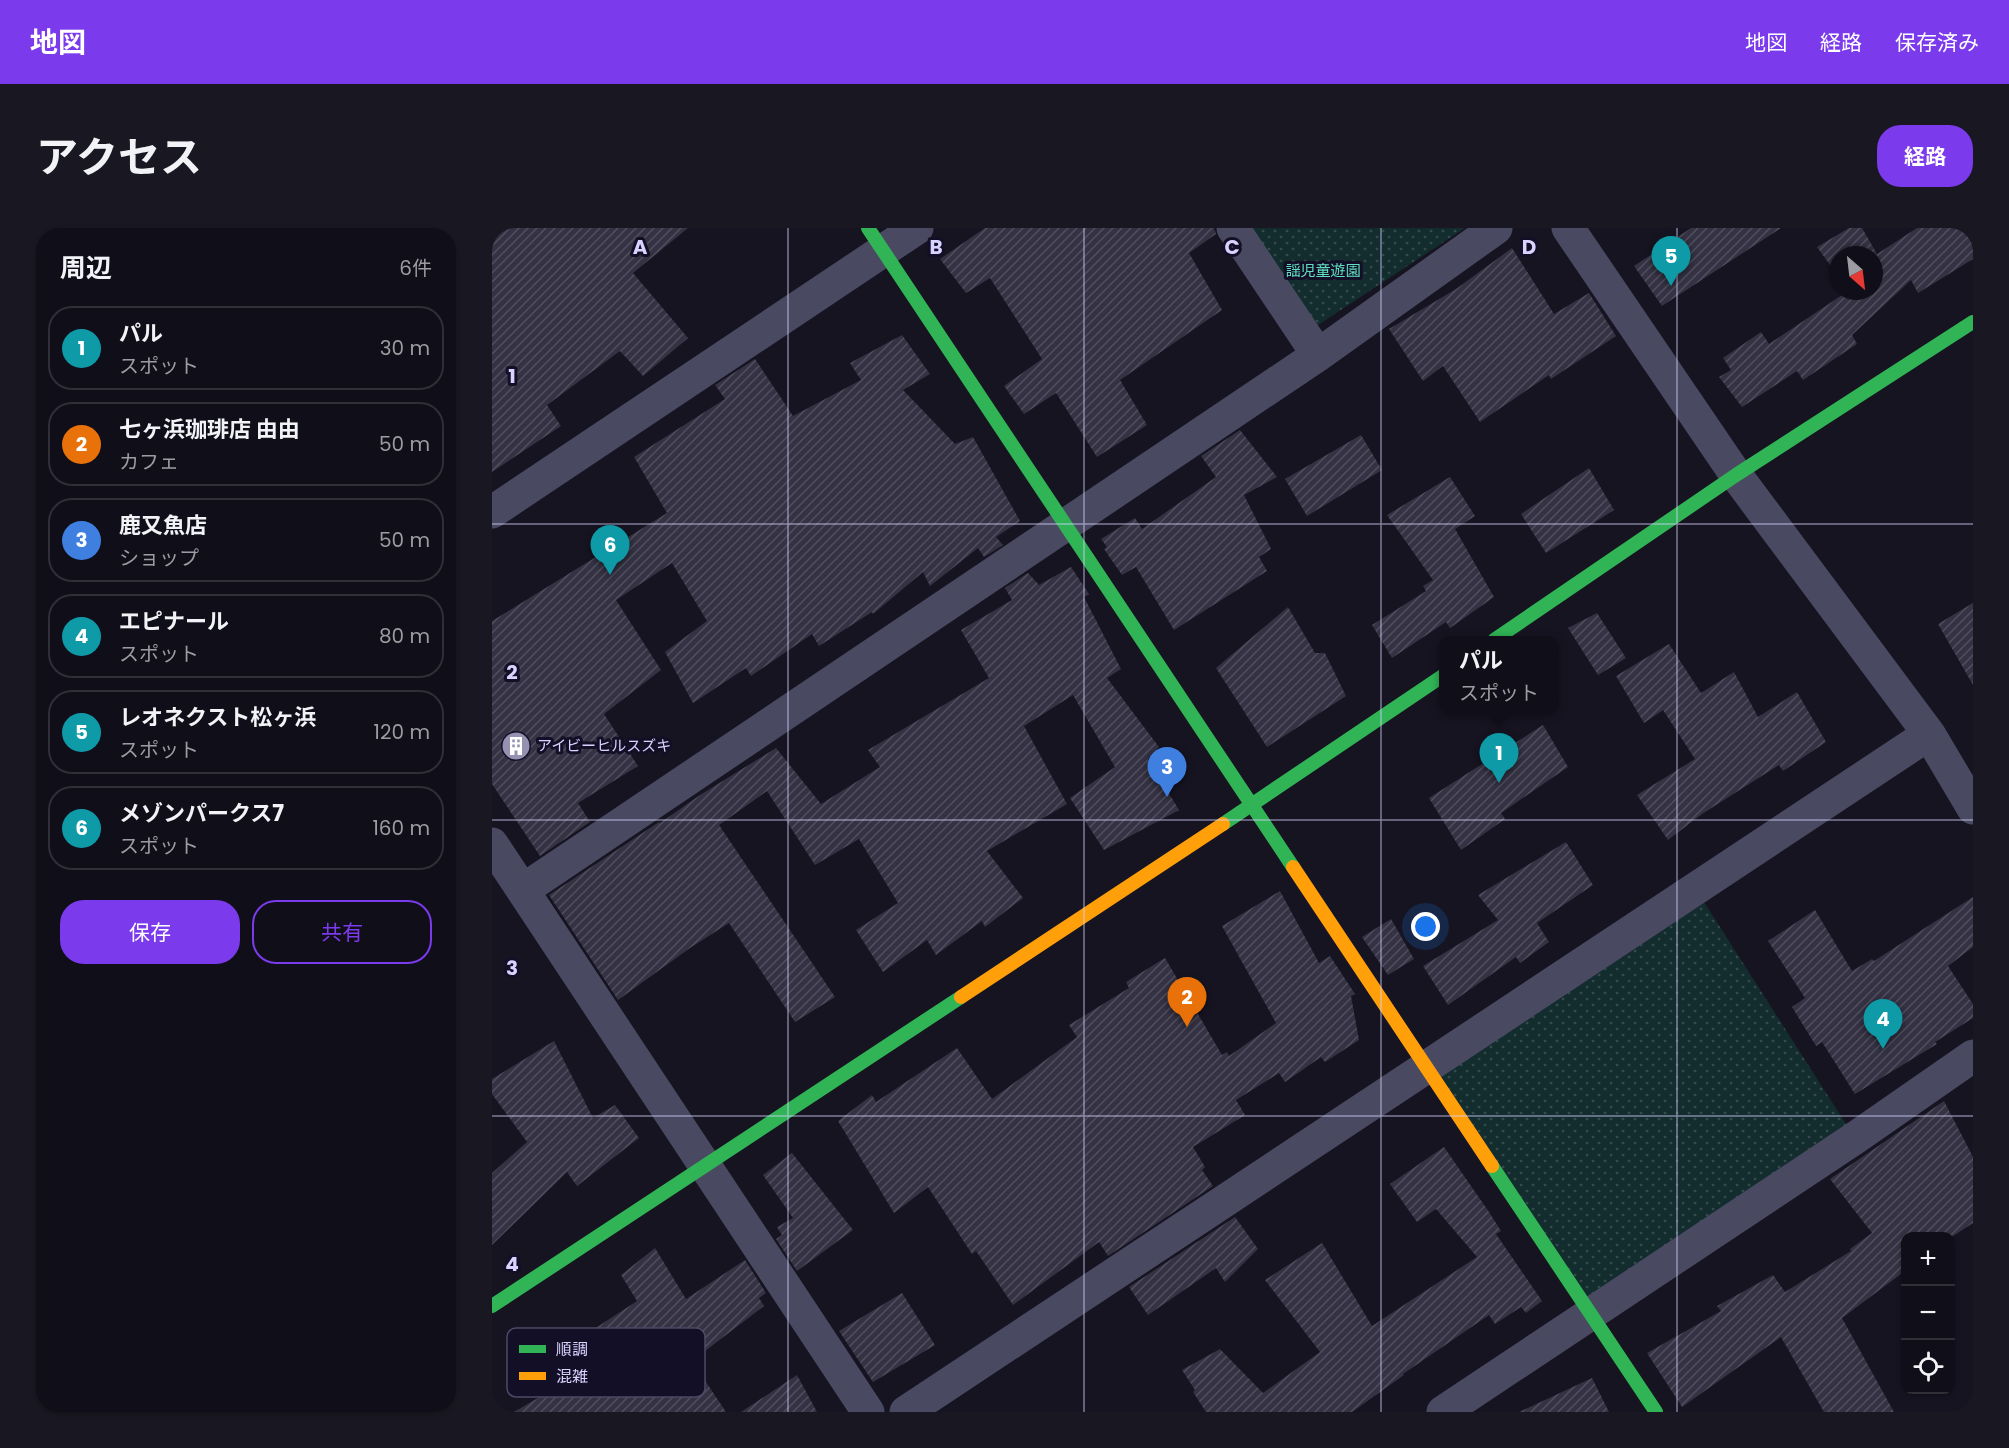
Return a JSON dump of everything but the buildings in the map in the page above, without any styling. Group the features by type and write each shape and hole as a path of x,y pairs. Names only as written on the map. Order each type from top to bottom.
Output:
{"street":[{"path":"492,512 876,239 917,228"},
{"path":"1233,228 1318,356"},
{"path":"523,890 1318,356 1496,228"},
{"path":"1568,228 1736,475 1929,734 1973,808"},
{"path":"876,239 1656,1412"},
{"path":"1500,636 1736,475 1973,322"},
{"path":"492,1306 1253,805 1439,678"},
{"path":"906,1412 1929,734"},
{"path":"492,844 868,1412"},
{"path":"1443,1412 1855,1138 1973,1056"}],"green space":[{"name":"謡児童遊園","path":"1242,228 1465,228 1312,329"},
{"path":"1695,888 1855,1138 1591,1314 1427,1067"}],"traffic: fast":[{"path":"868,228 1293,867"},
{"path":"1500,636 1736,475 1973,322"},
{"path":"1223,824 1439,678"},
{"path":"492,1306 961,997"},
{"path":"1492,1166 1656,1412"}],"traffic: slow":[{"path":"961,997 1223,824"},
{"path":"1293,867 1492,1166"}],"place":[{"name":"レオネクスト松ヶ浜","path":"1671,286"},
{"name":"メゾンパークス7","path":"610,575"},
{"name":"アイビーヒルスズキ","path":"516,746"},
{"name":"パル","path":"1499,783"},
{"name":"鹿又魚店","path":"1167,797"},
{"name":"七ヶ浜珈琲店 由由","path":"1187,1027"},
{"name":"エピナール","path":"1883,1049"}]}
